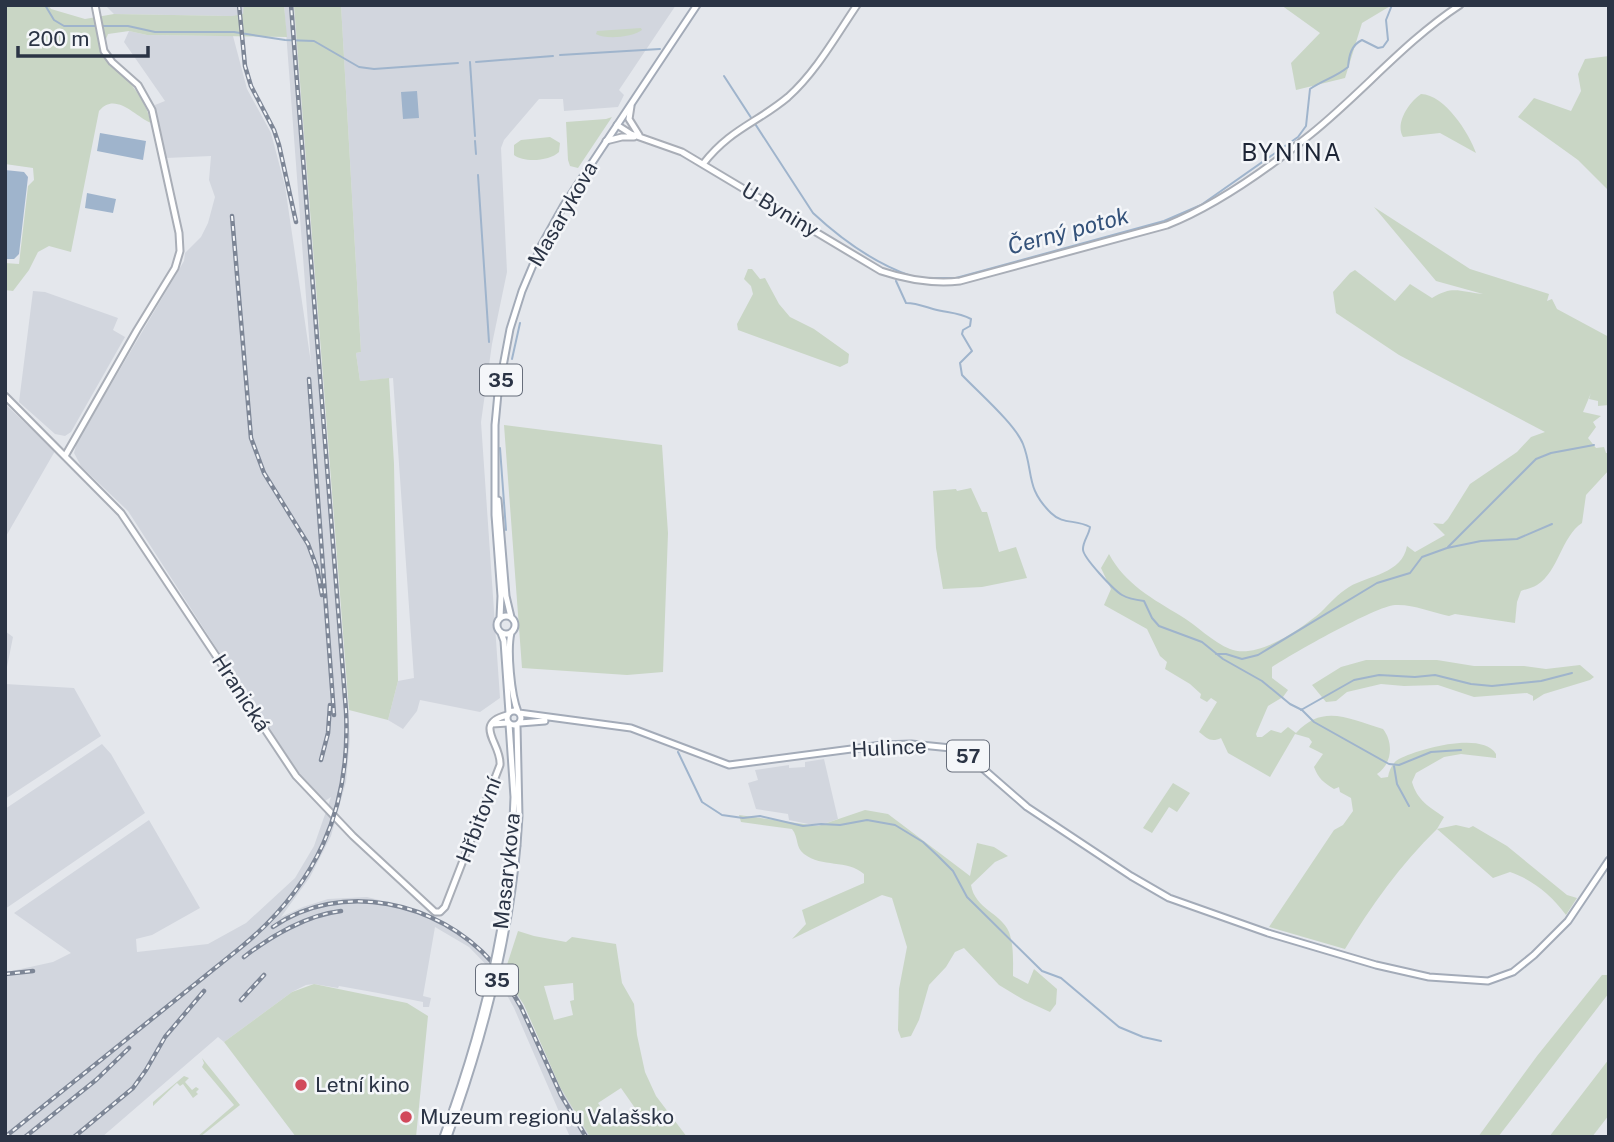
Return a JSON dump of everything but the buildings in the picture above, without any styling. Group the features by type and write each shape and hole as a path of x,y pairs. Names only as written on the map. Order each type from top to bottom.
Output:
{"main road":[{"path":"65,456 175,268 180,251 179,233 152,110 138,85 108,58 102,47 95,5"},
{"name":"35","path":"617,125 697,5"},
{"path":"703,164 721,142 787,97 803,82 857,5"},
{"name":"U Byniny","path":"641,138 669,147 703,164 881,271 930,283 960,281 1182,219 1241,184 1311,134 1432,25 1460,5"},
{"path":"632,103 629,119 641,138"},
{"path":"617,125 641,138"},
{"name":"Masarykova","path":"508,714 504,641 496,626 500,618 501,596 495,515 495,425 498,393 510,329 522,291 548,232 617,125"},
{"path":"606,141 621,137 641,138"},
{"name":"Hranická","path":"5,396 126,519 296,776 422,901 438,912"},
{"name":"Masarykova","path":"496,472 506,596 515,625 511,633 510,651 518,713"},
{"path":"500,618 511,617"},
{"path":"501,633 511,633"},
{"name":"35","path":"518,713 521,718 519,724"},
{"name":"Hulince","path":"508,714 518,713 631,728 730,765 892,744 926,744 955,749 975,761 1027,807 1144,884 1180,903 1258,930 1399,971 1437,978 1488,981 1513,972 1560,931 1609,860"},
{"path":"492,724 508,714"},
{"name":"35","path":"508,714 509,724"},
{"name":"Hulince","path":"509,724 558,719"},
{"path":"492,724 509,724"},
{"name":"Hřbitovní","path":"438,912 445,907 500,765 500,754 490,735 492,724"},
{"name":"Masarykova","path":"509,724 515,845"},
{"name":"Masarykova","path":"446,1137 492,980 505,913 519,816 519,724"}],"shaded area":[{"path":"105,5 244,5 244,15 114,14"},
{"path":"284,5 294,5 350,739 346,782 331,836 310,877 281,917 328,899 367,897 407,907 438,920 470,939 491,958 514,987 560,1087 590,1137 570,1137 514,1008 496,975 469,947 435,927 423,996 431,998 429,1007 423,1007 423,1002 339,986 306,985 292,992 224,1042 218,1037 102,1137 5,1137 5,970 7,972 53,962 71,953 14,913 149,820 200,908 152,935 136,939 137,952 208,944 246,923 295,878 314,846 331,797 325,801 295,770 128,511 81,466 74,453 77,442 184,261 185,253 201,237 215,197 209,180 211,156 166,158 155,105 165,101 124,42 129,31 147,35 233,36 247,89 271,133 285,186 311,363"},
{"path":"341,5 676,5 619,90 624,95 618,107 564,111 563,99 539,99 504,140 501,148 507,272 492,344 481,422 500,698 480,712 420,700 417,711 403,729 388,720 398,681 414,678 393,378 360,381 356,353 361,352"},
{"path":"33,291 45,292 118,318 113,330 125,337 71,432 65,436 55,434 19,402"},
{"path":"5,404 55,451 5,538"},
{"path":"5,631 13,637 5,677"},
{"path":"5,684 74,688 101,736 5,799"},
{"path":"102,744 111,754 145,813 5,909 5,809"},
{"path":"824,759 838,819 818,826 789,820 788,814 756,809 748,783 758,780 755,770 789,765 789,768 805,767 805,762"}],"green space":[{"path":"5,5 48,5 51,9 85,19 114,14 232,16 243,14 244,5 284,5 287,37 147,35 129,31 108,34 104,44 143,101 151,123 118,104 105,105 99,111 71,252 49,246 38,252 29,270 13,291 5,290 5,263 19,264 28,186 34,180 33,168 5,164"},
{"path":"294,5 341,5 361,352 356,353 360,381 389,378 394,464 398,681 388,720 349,710"},
{"path":"1281,5 1392,5 1362,23 1345,78 1296,90 1291,63 1320,33"},
{"path":"641,28 638,32 619,37 596,34 597,31"},
{"path":"1609,56 1609,191 1578,160 1518,117 1534,98 1571,111 1581,91 1578,74 1585,59"},
{"path":"1421,94 1439,101 1455,116 1476,153 1440,133 1403,137 1401,126 1404,114"},
{"path":"612,117 578,168 570,166 566,122"},
{"path":"550,137 560,143 559,152 555,155 530,160 514,155 514,145 521,140"},
{"path":"1374,207 1470,269 1549,294 1547,301 1552,299 1557,309 1609,337 1609,405 1598,406 1598,401 1589,399 1591,393 1583,412 1601,416 1593,422 1596,427 1588,438 1596,448 1604,447 1606,453 1609,453 1609,470 1586,495 1582,523 1569,537 1550,571 1537,585 1521,591 1515,623 1455,614 1449,616 1395,605 1353,622 1272,667 1272,678 1288,690 1283,697 1268,706 1257,737 1262,737 1271,730 1281,733 1288,727 1296,733 1316,718 1326,716 1348,718 1383,729 1389,741 1390,753 1386,765 1377,774 1381,778 1388,777 1392,766 1399,759 1435,747 1478,744 1489,747 1496,754 1496,758 1461,754 1444,757 1416,773 1412,782 1417,794 1444,817 1437,829 1387,886 1345,949 1269,927 1334,830 1343,825 1353,811 1351,798 1340,792 1339,787 1334,789 1319,777 1314,767 1323,754 1309,747 1312,742 1309,738 1295,734 1270,777 1228,753 1221,738 1212,740 1199,732 1217,702 1211,698 1207,702 1200,698 1201,694 1190,684 1165,669 1167,662 1160,656 1147,629 1104,605 1111,589 1101,568 1109,554 1123,574 1140,590 1230,649 1241,651 1265,647 1302,626 1349,587 1392,568 1399,563 1407,546 1415,552 1445,535 1433,523 1443,524 1448,519 1470,484 1517,452 1531,437 1545,432 1399,355 1336,313 1333,292 1355,270 1395,301 1410,284 1432,298 1451,290 1483,294 1436,281"},
{"path":"748,269 752,269 760,279 765,278 779,304 790,317 814,329 849,354 848,363 840,367 738,330 737,324 753,294 751,286 744,279"},
{"path":"504,425 662,445 668,533 663,672 627,675 522,668"},
{"path":"971,488 982,512 987,512 999,552 1016,547 1027,578 982,587 943,589 936,548 933,491"},
{"path":"1366,660 1437,660 1474,666 1546,669 1580,665 1594,677 1544,694 1533,701 1533,696 1527,693 1474,697 1438,685 1381,684 1347,692 1336,701 1326,702 1312,685 1341,667"},
{"path":"1173,783 1190,793 1177,812 1169,807 1152,833 1143,828"},
{"path":"865,810 888,814 970,876 977,843 994,847 1008,856 995,862 971,885 973,893 1009,932 1013,976 1028,984 1034,969 1057,989 1056,1004 1050,1012 999,985 964,948 955,952 946,967 929,985 919,1020 911,1036 901,1038 898,1030 899,989 907,947 892,898 882,895 792,939 806,924 802,910 864,883 864,874 857,869 819,861 804,854 792,829 741,822 739,815 818,826"},
{"path":"1456,825 1469,828 1473,826 1507,846 1567,895 1577,898 1566,915 1548,895 1526,879 1510,872 1493,878 1437,829"},
{"path":"518,931 566,942 572,937 616,944 622,983 634,1004 645,1072 656,1096 687,1137 590,1137 560,1087 524,1005 504,974","holes":["573,983 574,1000 570,1001 573,1015 554,1020 544,986","621,1088 635,1108 612,1123 598,1103"]},
{"path":"1602,975 1609,975 1609,993 1498,1137 1478,1137 1537,1056"},
{"path":"314,984 407,1003 428,1016 416,1137 296,1137 224,1042 292,992"},
{"path":"202,1058 240,1105 197,1137 234,1105 202,1067"},
{"path":"1609,1059 1609,1115 1592,1137 1549,1137"},
{"path":"184,1076 189,1078 185,1082 192,1090 196,1087 199,1089 196,1092 198,1094 193,1098 183,1084 180,1086 177,1083 153,1106 153,1102"}],"water":[{"path":"417,91 419,118 403,119 401,92"},
{"path":"100,133 146,141 143,160 97,151"},
{"path":"5,170 24,172 28,177 19,254 14,259 5,259"},
{"path":"87,193 116,199 113,213 85,208"}],"waterway":[{"name":"Černý potok","path":"45,5 54,20 64,26 128,26 155,32 234,32 285,40 314,41 359,67 374,69 458,63"},
{"name":"Černý potok","path":"920,278 956,278 1164,221 1201,205 1298,137 1306,126 1310,89 1348,67 1350,55 1358,42 1362,40 1378,48 1383,47 1388,40 1386,20 1392,5"},
{"name":"Černý potok","path":"560,55 660,49"},
{"name":"Černý potok","path":"476,62 553,56"},
{"path":"470,62 475,136"},
{"name":"Černý potok","path":"724,76 813,213 859,250 911,276"},
{"path":"475,141 476,154"},
{"path":"478,175 489,342"},
{"path":"896,281 906,303 971,319 970,326 963,330 962,334 972,351 960,363 962,375 1019,436 1034,488 1043,504 1060,519 1090,527 1083,546 1084,553 1118,592 1144,601 1159,626 1202,642 1223,659 1262,681 1314,722 1389,764 1399,765 1431,752 1461,750"},
{"path":"512,359 520,323"},
{"path":"1448,547 1536,459 1551,453 1594,445"},
{"path":"500,448 506,530"},
{"path":"1216,654 1242,659 1258,655 1377,583 1410,573 1422,557 1447,548 1481,541 1517,539 1552,524"},
{"path":"1301,710 1354,680 1379,675 1435,675 1492,686 1541,681 1572,673"},
{"path":"678,752 702,802 722,815 743,818 760,816 803,826 840,825 867,820 895,825 923,842 938,856 953,871 967,897 1042,971 1061,978 1119,1027 1161,1041"},
{"path":"1394,766 1397,784 1409,806"}],"railway":[{"path":"239,5 245,66 251,86 279,145 296,222"},
{"path":"5,1137 267,924 308,872 335,813 346,747 346,711 291,5"},
{"path":"232,216 251,438 264,473 308,544 317,568 322,595"},
{"path":"309,379 334,715"},
{"path":"321,760 328,733 330,705"},
{"path":"273,927 300,913 328,904 358,901 388,904 445,924 470,941 492,962"},
{"path":"244,957 290,928 315,917 341,911"},
{"path":"5,974 33,971"},
{"path":"241,1000 264,975"},
{"path":"502,975 521,1007 561,1095 586,1137"},
{"path":"74,1137 133,1088 165,1037 204,991"},
{"path":"25,1137 96,1080 129,1048"}],"place":[{"name":"Letní kino","path":"301,1085"},
{"name":"Muzeum regionu Valašsko","path":"406,1117"}],"district":[{"name":"BYNINA","path":"1292,153"}]}
